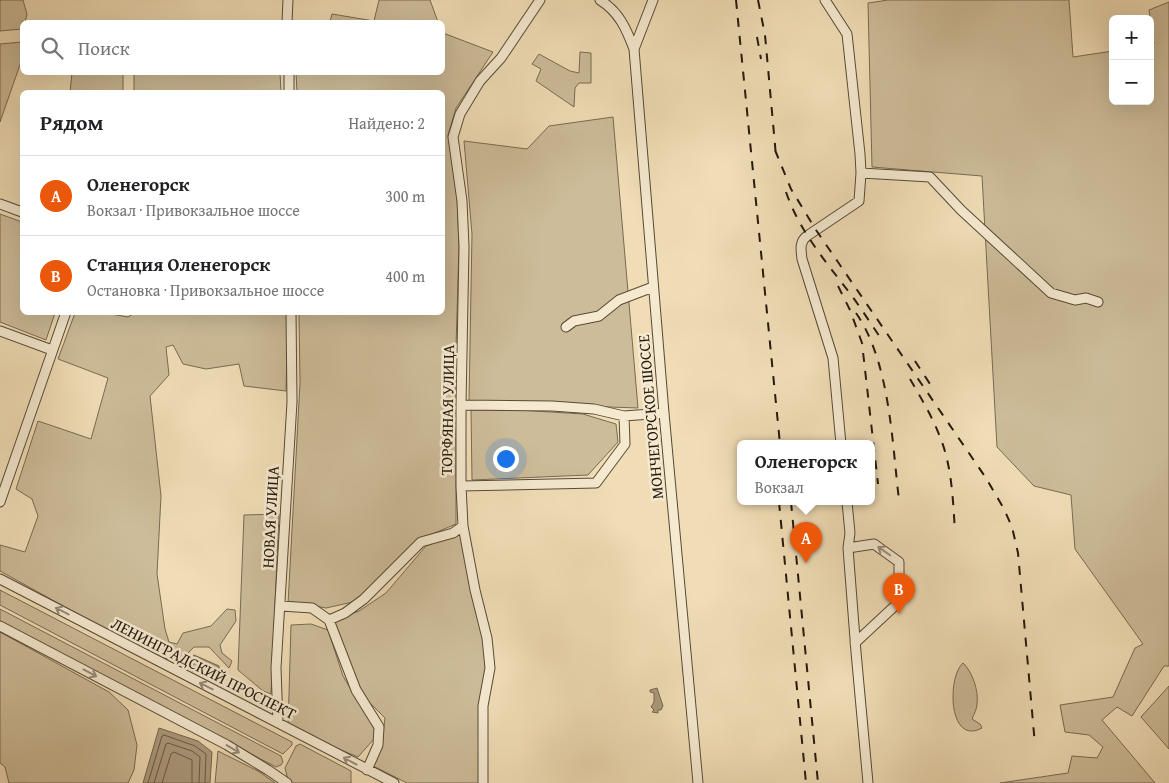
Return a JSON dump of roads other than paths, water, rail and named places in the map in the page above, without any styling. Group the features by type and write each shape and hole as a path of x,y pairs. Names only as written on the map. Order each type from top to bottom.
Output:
{"street":[{"path":"287,20 288,0"},
{"name":"ТОРФЯНАЯ УЛИЦА","path":"483,783 483,706 490,668 487,638 475,590 463,526 461,405 464,246 462,201 453,137 460,114 480,81 501,58 540,0"},
{"path":"600,0 615,12 621,20 634,49"},
{"path":"634,49 653,0"},
{"path":"825,0 847,34 853,75 861,173 859,201 807,236 802,240 801,245 802,259 832,358 841,440"},
{"name":"МОНЧЕГОРСКОЕ ШОССЕ","path":"634,49 653,287 698,783"},
{"path":"288,75 289,90"},
{"path":"861,173 930,178 1051,293 1075,300 1086,298 1098,302"},
{"path":"0,204 20,211"},
{"path":"566,327 574,321 599,316 619,300 653,287"},
{"path":"0,502 65,315"},
{"name":"НОВАЯ УЛИЦА","path":"278,723 276,668 292,402 291,315"},
{"path":"0,331 52,350"},
{"path":"461,405 552,406 594,409 624,416 664,413"},
{"path":"461,486 596,483 625,444 624,416"},
{"path":"847,505 850,533 848,548 855,643 868,783"},
{"path":"329,620 345,613 364,599 421,542 453,533 463,526"},
{"path":"848,548 874,544 899,562 899,602 855,643"},
{"name":"ЛЕНИНГРАДСКИЙ ПРОСПЕКТ","path":"0,579 394,783"},
{"path":"281,606 312,608 329,620 356,690 380,727 378,745 368,770"},
{"path":"0,626 227,745 287,783"}],"water":[{"path":"194,655 219,666 220,676 214,679 192,671 185,665 188,659"},
{"path":"657,688 663,706 661,710 658,710 658,713 652,712 654,710 651,707 654,702 654,693 650,692 650,690"},
{"path":"159,728 198,741 212,752 210,783 143,783"}],"railway":[{"path":"736,0 780,440"},
{"path":"758,0 765,35 776,156"},
{"path":"757,37 761,59"},
{"path":"775,150 791,189 816,230 986,478 1012,527 1018,553 1035,745"},
{"path":"786,192 791,206 813,245 882,340"},
{"path":"838,286 850,310 862,343 873,440"},
{"path":"856,313 867,333 883,378 888,403 899,500"},
{"path":"915,361 930,384"},
{"path":"910,379 930,414 944,448 951,484 955,532"},
{"path":"875,458 878,484"},
{"path":"779,505 806,783"},
{"path":"791,505 818,783"}],"place":[{"name":"Оленегорск","path":"806,563"},
{"name":"Станция Оленегорск","path":"899,614"}]}
